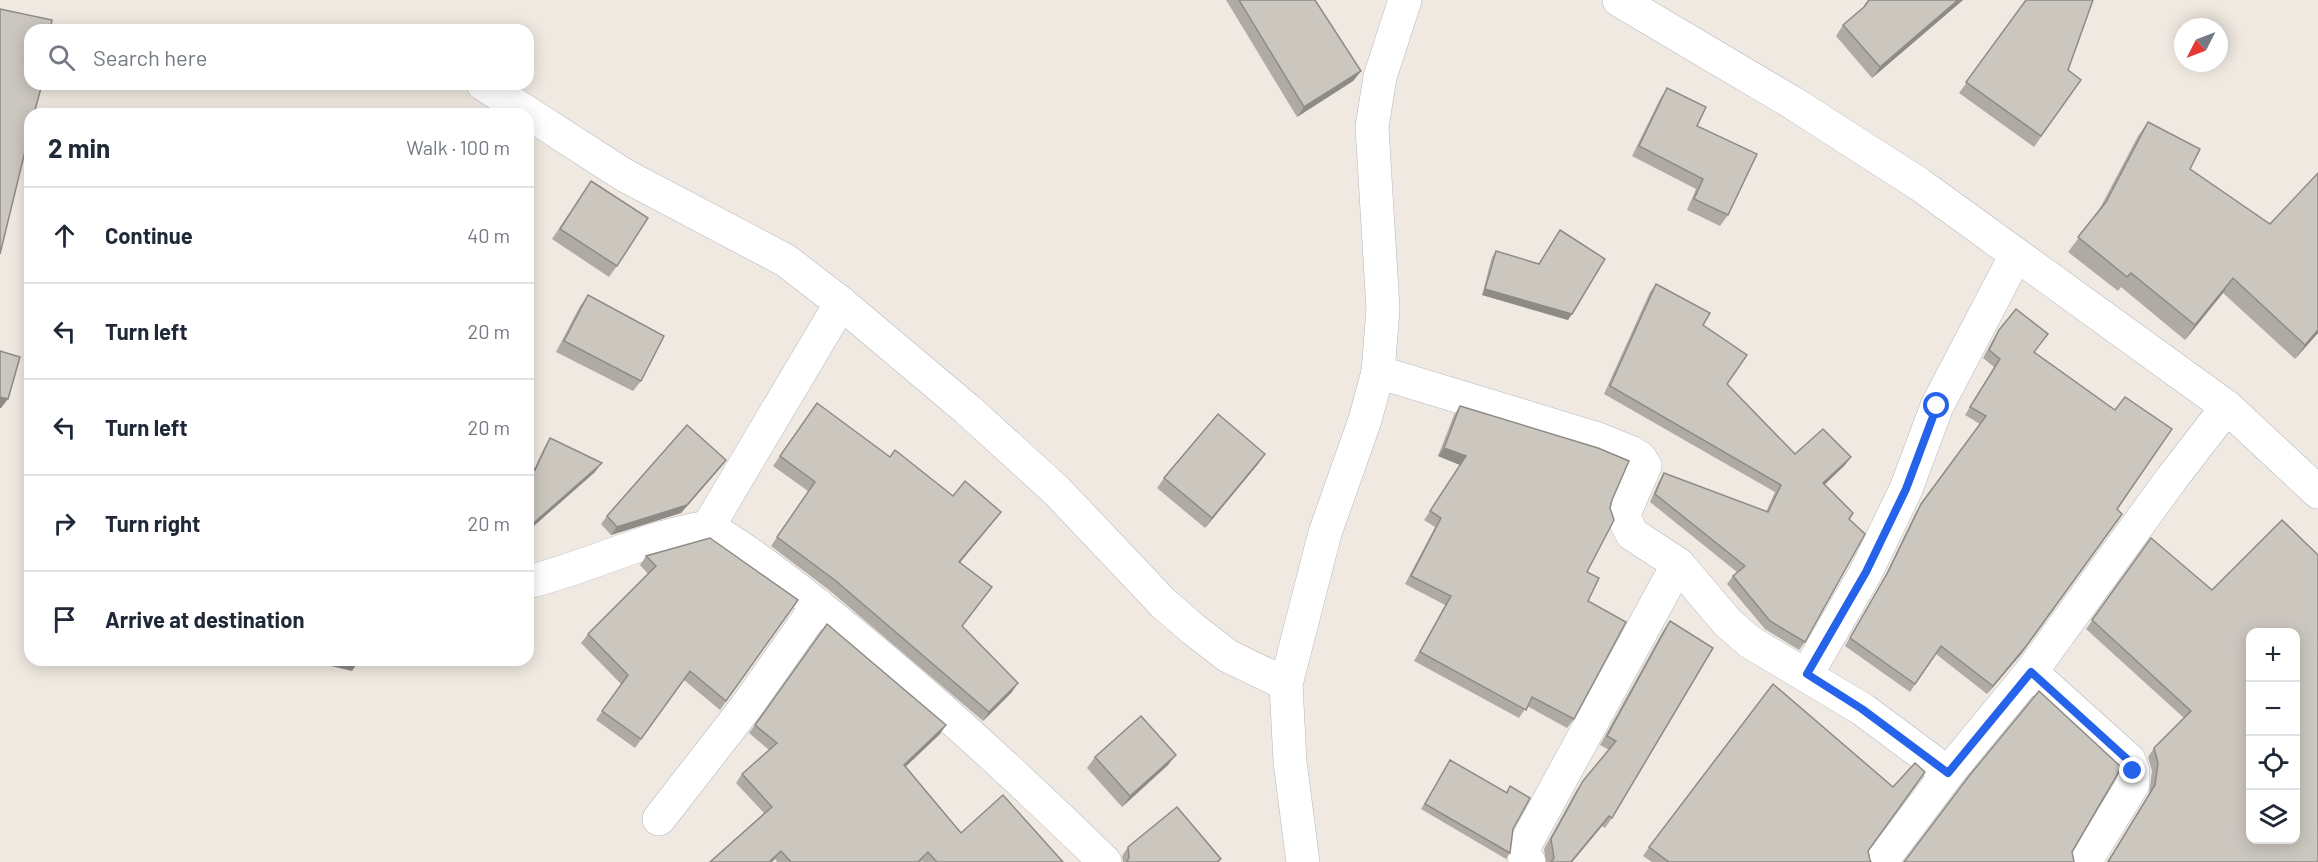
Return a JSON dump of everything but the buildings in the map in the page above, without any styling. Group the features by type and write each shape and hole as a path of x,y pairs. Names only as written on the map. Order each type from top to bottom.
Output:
{"street":[{"path":"1303,862 1290,762 1286,684 1325,533 1365,420 1378,372 1383,309 1372,127 1380,77 1405,0"},
{"path":"1619,0 1802,109 1919,184 2227,407 2318,492"},
{"path":"492,90 520,108"},
{"path":"534,117 624,175 785,260 841,303 968,410 1057,491 1163,603 1193,629 1228,656 1286,684"},
{"path":"1807,674 1866,572 1906,489 1937,406 2016,255"},
{"path":"534,580 579,567 655,539 708,527 841,303"},
{"path":"1378,372 1599,439 1640,458 1645,466 1623,516 1625,525 1632,534 1678,564 1728,623 1750,642 1807,674 1862,709 1948,773"},
{"path":"1881,862 1948,773 2031,672 2172,478 2227,407"},
{"path":"708,527 818,605 912,682 1022,780 1105,862"},
{"path":"1529,862 1524,856 1527,843 1678,564"},
{"path":"659,819 746,707 818,605"},
{"path":"2031,672 2128,760 2133,771 2133,784 2085,862"}],"route":[{"path":"1937,406 1906,489 1866,572 1807,674 1862,709 1948,773 2031,672 2128,760 2133,771"}]}
